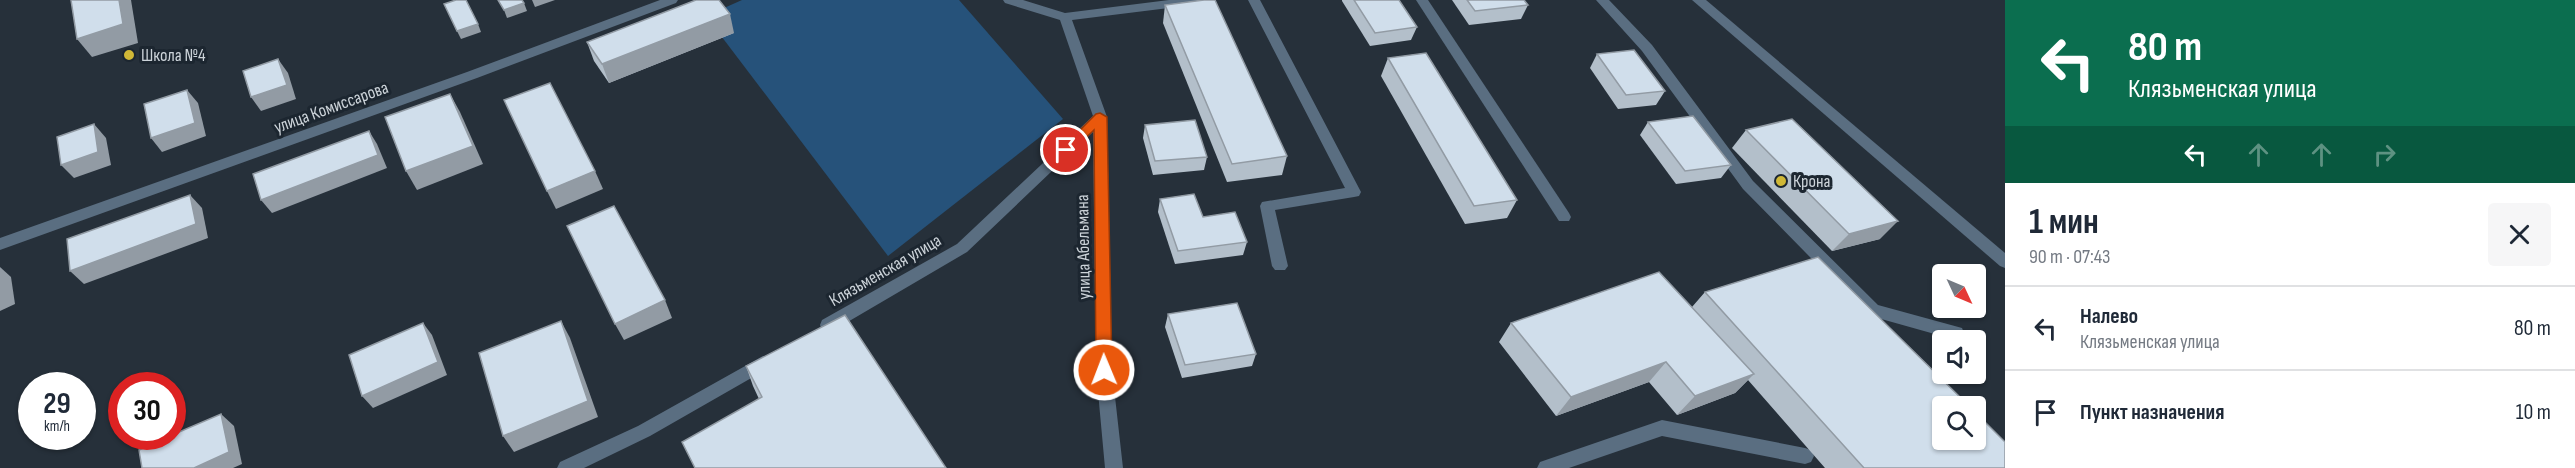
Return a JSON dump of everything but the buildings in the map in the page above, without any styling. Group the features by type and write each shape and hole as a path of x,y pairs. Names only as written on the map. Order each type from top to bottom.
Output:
{"street":[{"name":"улица Комиссарова","path":"0,244 472,75 672,0"},
{"path":"1009,0 1065,17 1201,0"},
{"path":"1254,0 1354,192 1267,206 1280,266"},
{"path":"1422,0 1564,217"},
{"path":"1602,0 1647,48 1748,185 1874,310 1945,330"},
{"path":"1698,0 2005,262"},
{"name":"улица Абельмана","path":"1065,17 1100,117 1104,370 1114,468"},
{"name":"Клязьменская улица","path":"819,331 962,248 1100,117"},
{"path":"566,468 644,431 778,354"},
{"path":"1546,468 1662,428 1805,456"}],"shaded area":[{"path":"742,0 959,0 1063,119 888,256 706,16"}],"place":[{"name":"Школа №4","path":"129,55"},
{"name":"Крона","path":"1781,181"}],"route":[{"path":"1066,150 1100,117 1104,370"}]}
